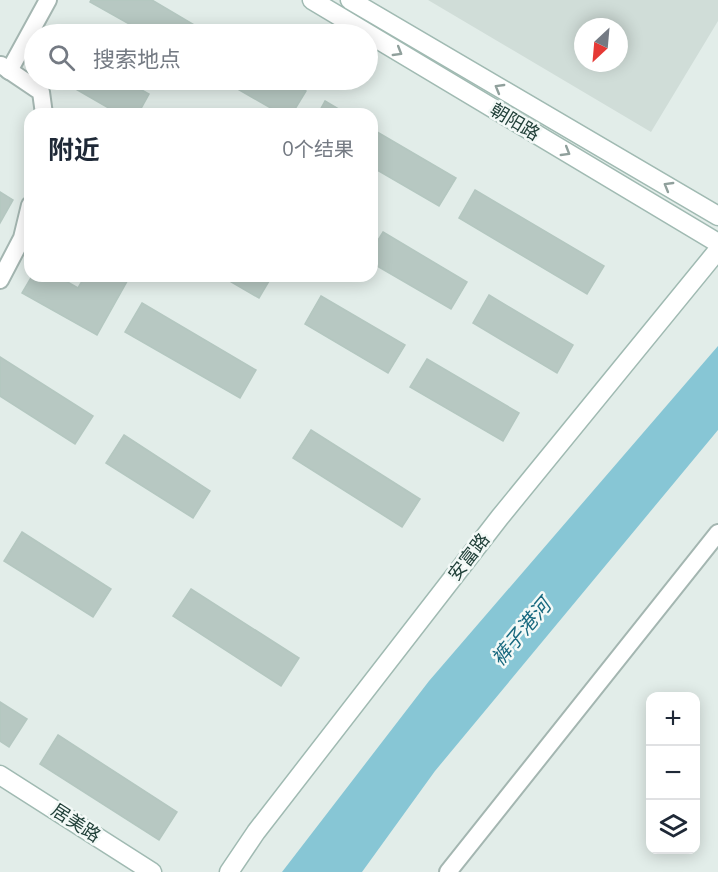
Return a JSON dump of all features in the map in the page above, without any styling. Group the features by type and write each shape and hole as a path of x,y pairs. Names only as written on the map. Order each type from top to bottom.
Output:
{"street":[{"path":"33,24 48,0"},
{"name":"朝阳路","path":"312,0 352,24"},
{"name":"朝阳路","path":"350,0 718,216"},
{"path":"24,38 5,68 24,81"},
{"name":"朝阳路","path":"378,40 718,243"},
{"path":"38,90 41,92 43,108"},
{"path":"0,280 24,230"},
{"name":"安富路","path":"229,872 256,832 500,517 718,249"},
{"path":"448,872 718,533"},
{"name":"居美路","path":"0,775 152,872"}],"shaded area":[{"path":"428,0 718,0 718,21 651,132"}],"water":[{"name":"裤子港河","path":"718,346 718,430 435,771 362,872 282,872 429,681"}],"building":[{"path":"91,0 152,0 193,24 129,24 90,2"},
{"path":"77,90 142,90 149,94 141,108 109,108"},
{"path":"239,90 306,91 296,108 271,108"},
{"path":"325,101 337,108 321,108"},
{"path":"378,132 456,178 439,206 378,170"},
{"path":"475,190 604,266 587,294 459,218"},
{"path":"0,192 13,200 0,223"},
{"path":"383,232 467,282 451,309 378,266 378,240"},
{"path":"28,282 68,282 78,288 82,282 127,282 97,335 22,293"},
{"path":"231,282 268,282 259,298"},
{"path":"489,295 573,345 557,373 473,323"},
{"path":"321,296 405,345 388,373 305,324"},
{"path":"142,303 256,370 240,398 125,332"},
{"path":"0,357 93,416 75,444 0,396"},
{"path":"427,359 519,413 503,441 410,387"},
{"path":"311,430 420,499 402,527 293,458"},
{"path":"124,435 210,491 193,518 106,463"},
{"path":"22,532 111,589 93,617 4,561"},
{"path":"191,589 299,658 281,686 173,616"},
{"path":"0,702 27,719 9,747 0,741"},
{"path":"58,735 177,812 159,840 40,764"}]}
